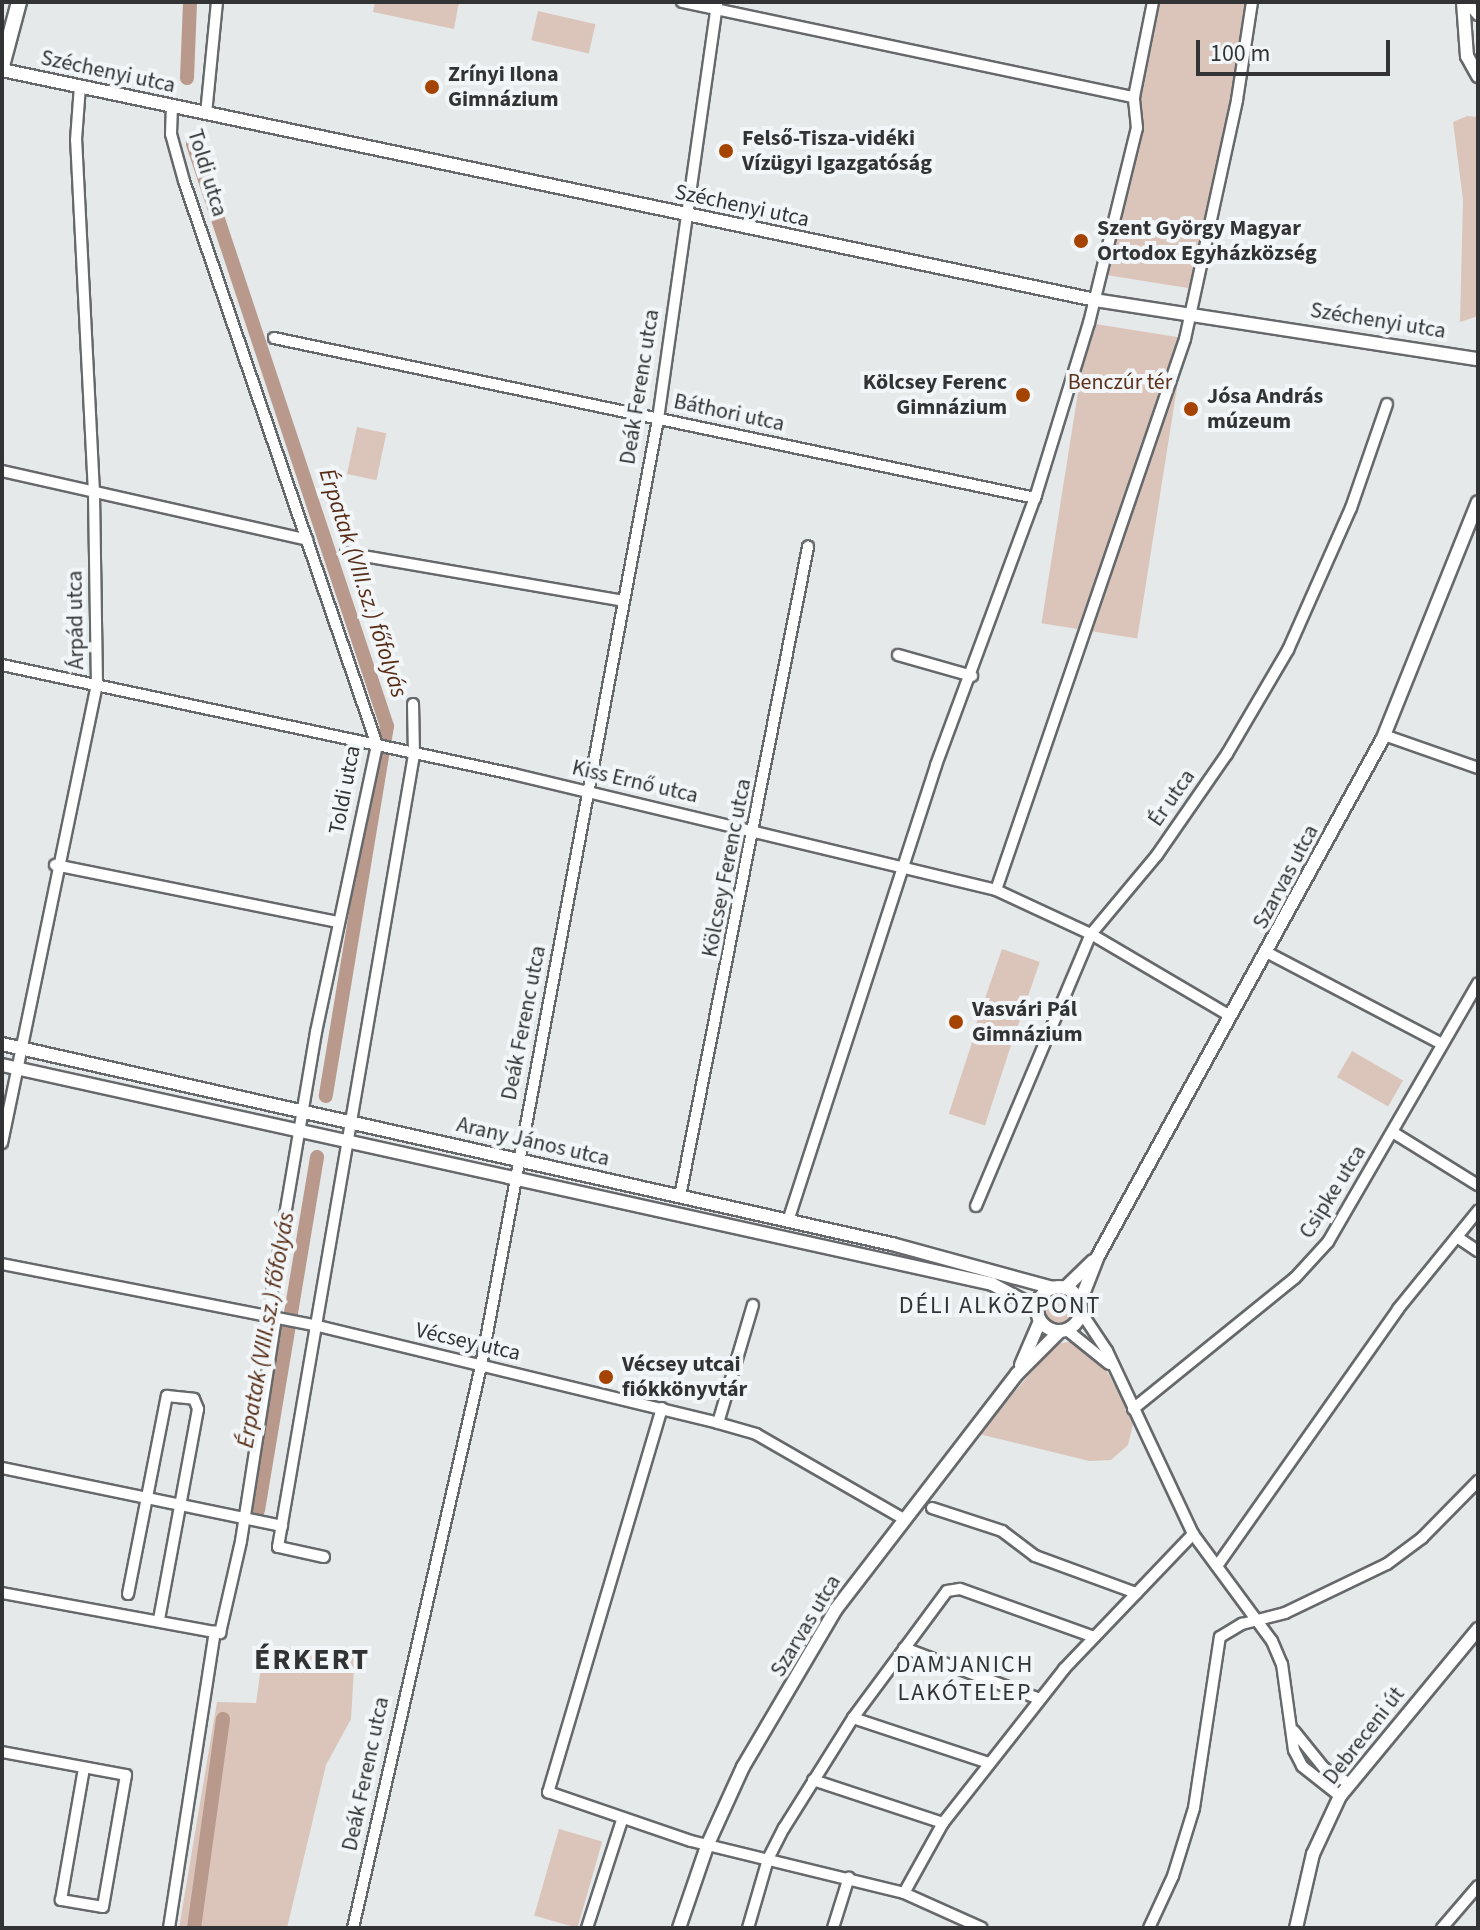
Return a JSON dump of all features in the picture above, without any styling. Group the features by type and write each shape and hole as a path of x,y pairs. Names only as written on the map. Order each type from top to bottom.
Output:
{"main road":[{"path":"2,68 19,2"}],"street":[{"path":"206,114 217,2"},
{"path":"682,2 1134,97"},
{"path":"788,1221 936,765 972,676 1035,498 1095,300 1137,128 1134,97 1153,2"},
{"path":"996,890 1191,312 1237,100 1252,2"},
{"path":"1465,2 1478,15"},
{"path":"1465,2 1467,56 1478,76"},
{"name":"Deák Ferenc utca","path":"353,1928 481,1366 658,419 716,7"},
{"name":"Széchenyi utca","path":"2,68 206,114 1095,300 1476,356"},
{"name":"Árpád utca","path":"2,1143 55,865 97,685 94,493 76,140 80,86"},
{"name":"Toldi utca","path":"169,1928 218,1633 245,1519 276,1318 298,1134 338,922 380,746 184,181 171,134 172,105"},
{"name":"Báthori utca","path":"274,338 1035,498"},
{"name":"Ér utca","path":"976,1206 1091,934 1157,855 1209,780 1288,650 1351,508 1387,404"},
{"path":"2,471 307,540"},
{"name":"Szarvas utca","path":"679,1928 707,1846 743,1767 836,1609 1017,1374 1063,1331 1081,1307 1098,1256 1268,953 1384,735 1478,502"},
{"name":"Kölcsey Ferenc utca","path":"680,1196 755,830 808,547"},
{"path":"346,553 623,601"},
{"path":"898,655 972,676"},
{"name":"Kiss Ernő utca","path":"2,665 589,792 996,890 1091,934 1230,1016"},
{"path":"324,1557 278,1547 309,1324 353,1121 414,755 413,704"},
{"path":"1384,735 1478,768"},
{"path":"55,865 338,922"},
{"path":"1268,953 1440,1043"},
{"name":"Csipke utca","path":"1133,1409 1312,1261 1394,1133 1440,1043 1478,983"},
{"name":"Arany János utca","path":"2,1044 938,1255 1059,1288"},
{"name":"Arany János utca","path":"2,1065 298,1134 992,1284 1063,1331"},
{"path":"1394,1133 1478,1185"},
{"path":"1217,1566 1398,1309 1478,1211"},
{"path":"1457,1237 1478,1251"},
{"name":"Szarvas utca","path":"1017,1374 1039,1314 1059,1288 1098,1256"},
{"name":"Vécsey utca","path":"2,1264 309,1324 718,1423 756,1434 904,1519"},
{"path":"1059,1288 1081,1307 1098,1332 1193,1534 1259,1620 1282,1664 1294,1750 1302,1766 1340,1796"},
{"path":"718,1423 753,1305"},
{"path":"1063,1331 1089,1343 1115,1372"},
{"path":"128,1594 165,1401 172,1393 194,1399 198,1409 159,1620"},
{"path":"662,1408 548,1784 553,1798 707,1846 849,1877 904,1893 982,1928"},
{"path":"2,1468 282,1526"},
{"path":"1149,1928 1173,1876 1194,1808 1220,1637 1387,1564 1422,1538 1478,1481"},
{"path":"932,1508 1002,1531 1035,1556 1136,1593"},
{"path":"904,1893 943,1823 1040,1699 1094,1637 1193,1534"},
{"path":"748,1928 768,1859 813,1780 853,1718 947,1591 960,1589 1094,1637"},
{"path":"2,1593 218,1633"},
{"name":"Debreceni út","path":"1296,1928 1313,1854 1340,1796 1478,1629"},
{"path":"904,1648 1040,1699"},
{"path":"853,1718 989,1763"},
{"path":"1293,1729 1307,1752 1348,1783"},
{"path":"2,1752 126,1775 103,1907 61,1900 84,1768"},
{"path":"813,1780 943,1823"},
{"path":"587,1928 622,1820"},
{"path":"833,1928 849,1877"},
{"path":"1442,1928 1478,1886"}],"green space":[{"path":"375,2 459,2 454,29 373,12"},
{"path":"1153,2 1252,2 1194,289 1100,274 1136,128 1134,97"},
{"path":"538,11 595,24 589,54 531,40"},
{"path":"1467,116 1478,117 1478,316 1460,322 1463,200 1453,122"},
{"name":"Benczúr tér","path":"1089,323 1185,338 1137,638 1041,623"},
{"path":"357,427 386,433 376,480 347,474"},
{"path":"1002,949 1040,962 1013,1039 976,1026"},
{"path":"976,1030 1012,1042 985,1125 949,1114"},
{"path":"1352,1051 1403,1080 1388,1106 1337,1077"},
{"path":"1060,1293 1071,1298 1076,1309 1071,1320 1060,1325 1049,1320 1044,1309 1049,1298"},
{"path":"1089,1339 1134,1420 1128,1445 1111,1460 1089,1461 979,1434 1055,1344"},
{"path":"295,1648 348,1657 355,1653 351,1719 326,1765 287,1928 179,1928 217,1702 256,1703 263,1653"},
{"path":"559,1829 602,1841 577,1928 534,1916"}],"waterway":[{"name":"Érpatak (VIII.sz.) főfolyás","path":"187,78 190,2"},
{"name":"Érpatak (VIII.sz.) főfolyás","path":"193,144 387,726 326,1096"},
{"name":"Érpatak (VIII.sz.) főfolyás","path":"258,1510 317,1157"},
{"name":"Érpatak (VIII.sz.) főfolyás","path":"194,1928 223,1719"}],"place":[{"name":"Zrínyi Ilona Gimnázium","path":"432,87"},
{"name":"Felső-Tisza-vidéki Vízügyi Igazgatóság","path":"726,151"},
{"name":"Szent György Magyar Ortodox Egyházközség","path":"1081,241"},
{"name":"Kölcsey Ferenc Gimnázium","path":"1023,395"},
{"name":"Jósa András múzeum","path":"1191,409"},
{"name":"Vasvári Pál Gimnázium","path":"956,1022"},
{"name":"Vécsey utcai fiókkönyvtár","path":"606,1377"}],"district":[{"name":"DÉLI ALKÖZPONT","path":"1000,1306"},
{"name":"ÉRKERT","path":"312,1660"},
{"name":"DAMJANICH LAKÓTELEP","path":"965,1679"}]}
